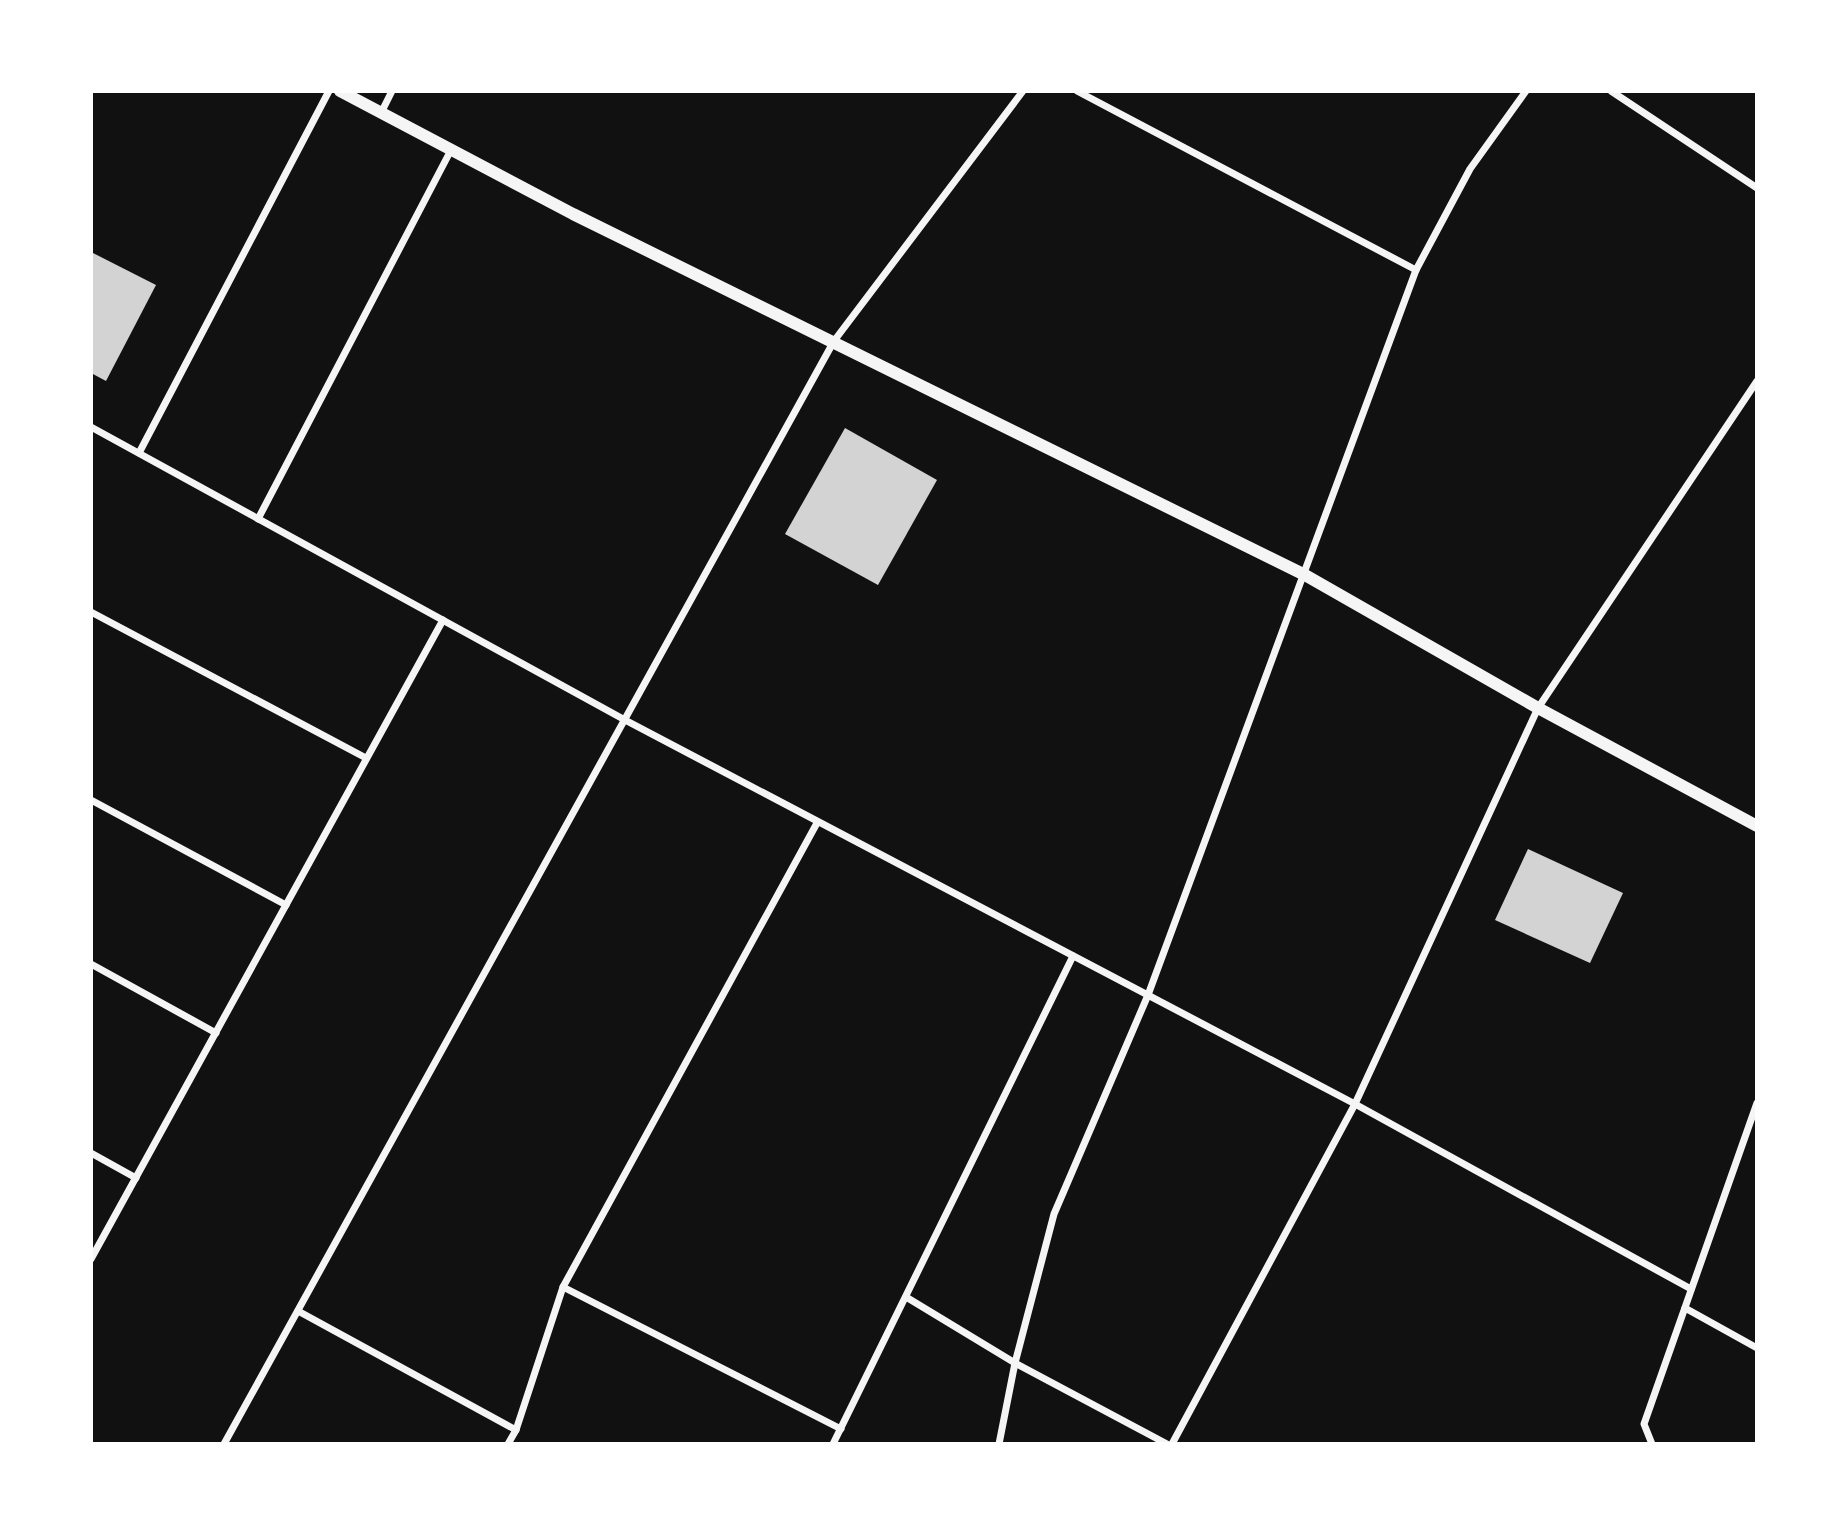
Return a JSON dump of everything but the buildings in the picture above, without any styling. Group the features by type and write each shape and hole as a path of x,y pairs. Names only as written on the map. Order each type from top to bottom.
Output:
{"street":[{"path":"139,453 328,91"},
{"path":"340,91 573,214 1304,575 1538,708 1757,826"},
{"path":"381,113 392,91"},
{"path":"225,1444 834,341 1023,91"},
{"path":"1077,91 1416,270"},
{"path":"999,1444 1015,1363 1054,1214 1148,995 1416,270 1470,169 1526,91"},
{"path":"1611,91 1757,188"},
{"path":"258,519 452,149"},
{"path":"906,1297 1015,1363 1170,1444 1355,1104 1538,708 1757,381"},
{"path":"91,427 625,720 1355,1104 1691,1289"},
{"path":"91,612 366,758"},
{"path":"91,1259 443,620"},
{"path":"91,800 286,905"},
{"path":"508,1444 516,1430 563,1287 817,823"},
{"path":"833,1444 1073,956"},
{"path":"91,964 216,1033"},
{"path":"1652,1444 1644,1424 1757,1103"},
{"path":"91,1153 136,1178"},
{"path":"563,1287 841,1429"},
{"path":"1685,1308 1757,1348"},
{"path":"298,1311 516,1430"}]}
